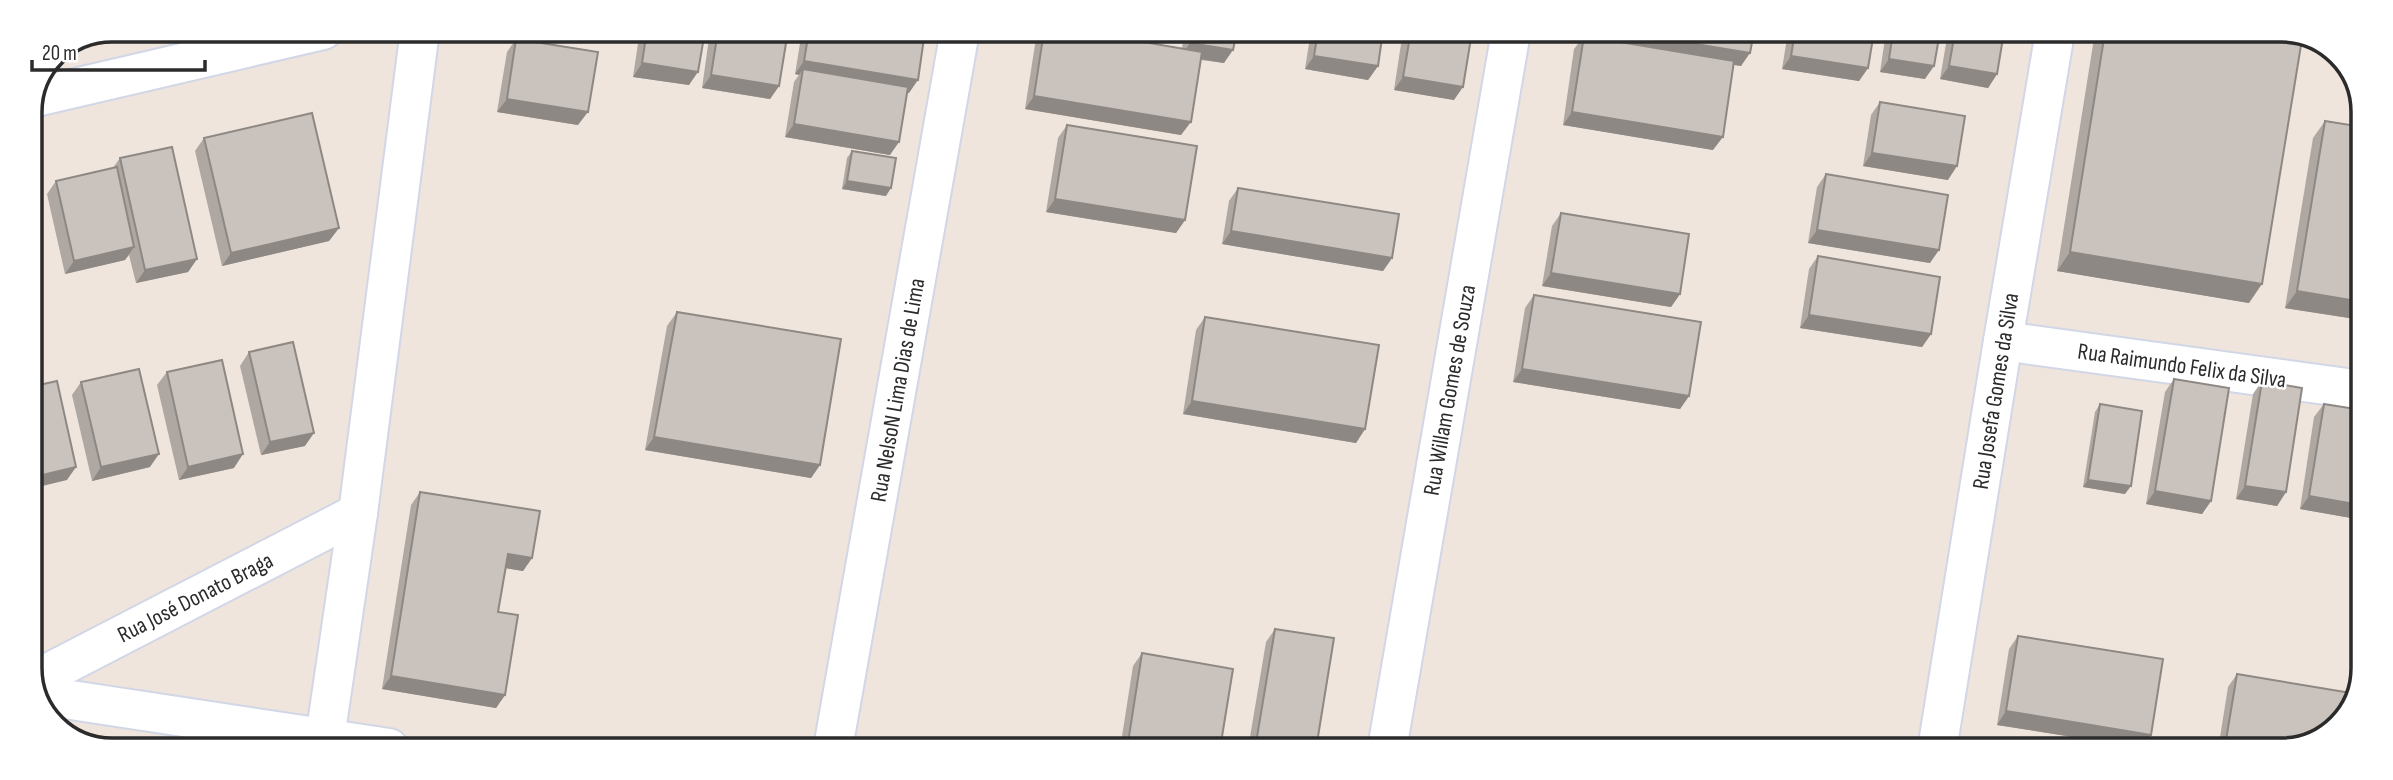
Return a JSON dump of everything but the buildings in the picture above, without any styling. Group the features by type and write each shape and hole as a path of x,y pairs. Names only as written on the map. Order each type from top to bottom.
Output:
{"street":[{"path":"44,95 272,42"},
{"path":"48,696 325,738 358,513 418,42"},
{"name":"Rua NelsoN Lima Dias de Lima","path":"835,738 958,42"},
{"name":"Rua Willam Gomes de Souza","path":"1389,738 1509,42"},
{"name":"Rua Josefa Gomes da Silva","path":"1939,738 2053,42"},
{"name":"Rua Raimundo Felix da Silva","path":"2003,341 2351,388"},
{"name":"Rua José Donato Braga","path":"42,676 358,513"}]}
